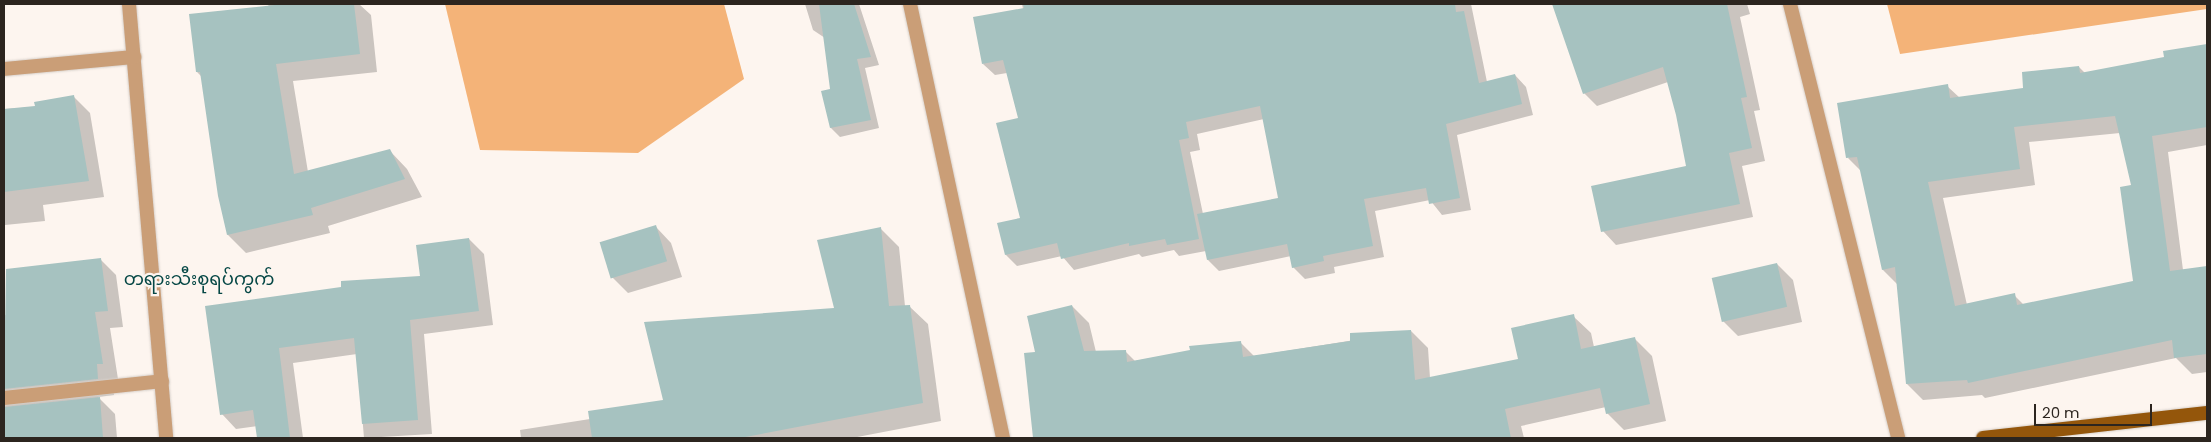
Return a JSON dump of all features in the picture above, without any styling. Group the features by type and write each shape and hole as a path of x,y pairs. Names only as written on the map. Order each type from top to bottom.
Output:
{"main road":[{"path":"1983,438 2207,413"}],"street":[{"path":"129,4 166,438"},
{"path":"910,4 1003,438"},
{"path":"1790,4 1898,438"},
{"path":"4,69 134,57"},
{"path":"4,398 162,381"}],"shaded area":[{"path":"445,4 724,4 744,79 638,153 480,150"},
{"path":"1887,4 2207,4 2207,9 1900,54"}],"building":[{"path":"284,4 354,4 360,54 276,64 294,174 390,149 405,179 311,208 313,215 227,235 218,196 200,72 196,72 189,14"},
{"path":"819,4 854,4 871,57 857,59 871,120 830,128 821,91 830,89"},
{"path":"1023,4 1455,4 1456,12 1464,11 1479,83 1515,74 1522,104 1446,124 1460,198 1429,204 1426,188 1364,199 1373,246 1323,256 1324,261 1292,268 1287,244 1207,260 1197,214 1278,198 1260,106 1186,122 1189,138 1179,140 1199,239 1167,245 1165,239 1129,246 1129,243 1061,259 1057,243 1005,255 997,223 1020,218 996,123 1018,118 1003,60 982,64 973,17 1024,8"},
{"path":"1552,4 1727,4 1747,97 1741,98 1752,148 1729,153 1740,204 1601,232 1591,186 1686,166 1676,115 1663,67 1583,94"},
{"path":"2207,44 2207,127 2152,136 2170,271 2207,266 2207,354 2174,358 2172,340 1968,383 1967,380 1906,384 1895,267 1882,270 1857,157 1846,158 1837,103 1948,84 1950,98 2023,88 2022,72 2079,66 2080,73 2164,57 2163,51","holes":["2115,116 2131,185 2120,187 2133,281 2017,305 2015,293 1955,306 1928,182 2020,169 2014,127"]},
{"path":"74,95 89,181 4,192 4,109 35,106 34,102"},
{"path":"656,225 667,261 611,279 600,242"},
{"path":"881,227 889,306 910,305 923,403 740,438 592,438 588,411 663,400 644,322 834,308 817,240"},
{"path":"469,238 479,311 410,320 418,420 362,424 354,338 279,348 290,438 257,438 253,410 220,415 205,306 341,287 341,281 420,276 416,245"},
{"path":"101,258 108,311 95,312 103,364 97,364 98,379 4,389 6,269"},
{"path":"1777,263 1787,307 1722,322 1712,278"},
{"path":"1072,305 1084,351 1126,350 1127,362 1190,350 1189,346 1241,341 1243,357 1350,341 1350,333 1411,330 1415,380 1518,359 1511,328 1574,314 1581,349 1635,337 1650,404 1606,414 1600,388 1505,409 1511,438 1033,438 1024,353 1035,352 1027,316"},
{"path":"100,397 103,438 4,438 4,407"}],"district":[{"name":"တရားသီးစုရပ်ကွက်","path":"199,279"}]}
